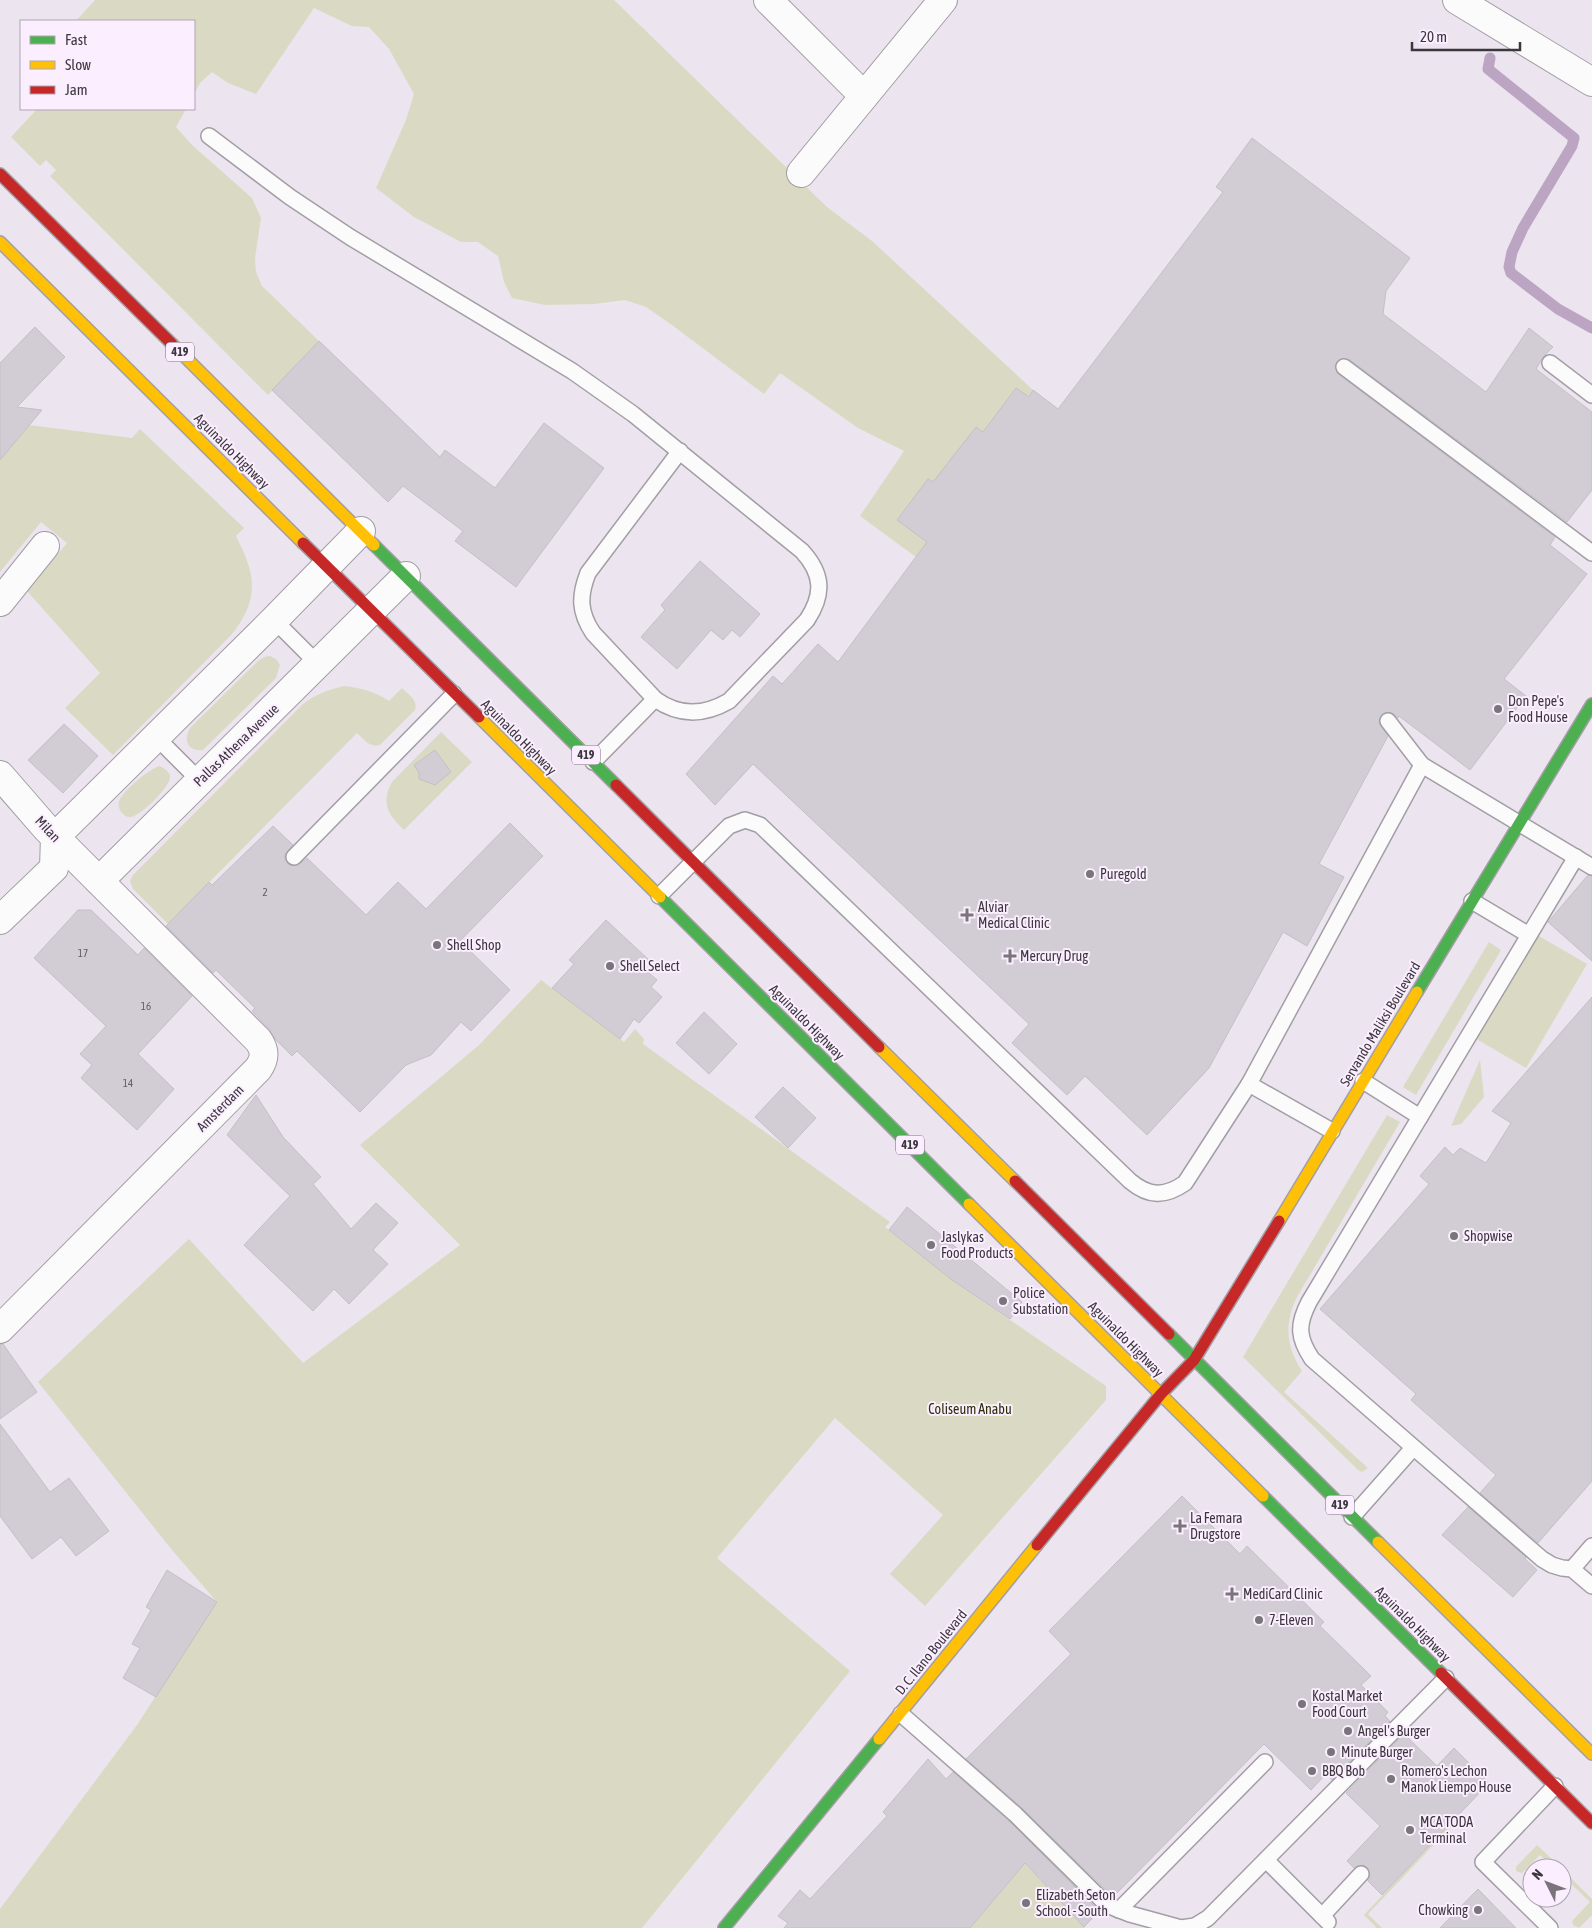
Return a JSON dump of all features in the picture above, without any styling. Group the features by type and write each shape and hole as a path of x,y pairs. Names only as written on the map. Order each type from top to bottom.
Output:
{"main road":[{"name":"419","path":"0,174 1592,1754"},
{"name":"Aguinaldo Highway","path":"0,242 1592,1823"},
{"name":"Servando Maliksi Boulevard","path":"1194,1360 1592,704"},
{"name":"D. C. Ilano Boulevard","path":"724,1928 1161,1394 1194,1360"}],"street":[{"path":"768,0 864,96"},
{"path":"801,173 943,0"},
{"path":"1457,0 1592,82"},
{"path":"0,920 54,868 55,837 361,531"},
{"path":"0,602 45,546"},
{"name":"Pallas Athena Avenue","path":"99,881 406,576"},
{"name":"Milan","path":"0,775 55,837 99,881"},
{"path":"54,868 99,881"},
{"name":"Amsterdam","path":"0,1329 263,1062 264,1054 258,1040 99,881"}],"lane":[{"path":"209,136 290,197 350,237 572,371 634,414 680,451 802,551 811,561 819,584 818,597 814,609 807,620 729,701 717,708 691,713 666,707 654,699 587,624 581,603 582,587 588,573 680,451"},
{"path":"1550,363 1592,395"},
{"path":"1344,367 1592,553"},
{"path":"274,620 318,664"},
{"path":"294,857 454,694"},
{"path":"593,762 654,699"},
{"path":"1388,721 1422,765 1592,867"},
{"path":"156,737 199,780"},
{"path":"659,896 729,826 745,820 760,825 1139,1189 1163,1194 1175,1190 1185,1183 1250,1084 1422,765"},
{"path":"1576,857 1309,1302 1302,1316 1300,1331 1304,1346 1312,1359 1413,1448 1542,1559 1562,1568 1572,1569 1592,1586"},
{"path":"1472,902 1529,935"},
{"path":"1363,1081 1420,1117"},
{"path":"1250,1084 1332,1131"},
{"path":"1352,1517 1413,1448"},
{"path":"1572,1569 1592,1546"},
{"path":"900,1714 1015,1814 1107,1905 1118,1910 1181,1928 1188,1928 1208,1918 1446,1678"},
{"path":"1118,1910 1265,1762"},
{"path":"1550,1928 1483,1862 1555,1786"},
{"path":"1266,1860 1325,1919 1361,1874"}],"green space":[{"path":"95,0 614,0 827,207 872,241 1033,390 960,497 916,557 860,516 904,451 858,428 780,373 764,394 646,307 625,300 594,304 545,305 512,298 504,282 498,256 478,242 461,242 414,217 376,188 406,120 414,94 389,49 369,27 352,26 314,8 256,94 228,83 212,72 200,83 195,92 195,20 77,20"},
{"path":"36,110 185,110 176,127 192,145 252,198 261,218 255,258 256,272 262,286 319,341 268,395 50,176 56,170 46,160 40,166 11,137"},
{"path":"29,425 132,438 140,429 244,528 236,536 248,563 252,586 251,597 241,621 232,634 113,755 65,708 100,673 27,591 67,543 41,522 0,572 0,459"},
{"path":"270,656 276,659 280,665 276,678 203,750 190,747 187,737 190,728 258,661"},
{"path":"344,686 367,690 389,701 402,688 414,700 415,710 380,745 370,744 357,733 168,924 133,889 130,881 133,875 303,704 322,693"},
{"path":"441,732 472,762 404,830 388,809 388,790 392,782"},
{"path":"160,766 170,775 165,787 154,801 140,812 130,817 124,815 120,811 119,801 131,786 144,775"},
{"path":"1527,929 1587,964 1526,1068 1466,1033"},
{"path":"1489,942 1501,950 1416,1095 1403,1087"},
{"name":"Coliseum Anabu","path":"541,980 624,1042 635,1029 644,1039 643,1044 890,1222 885,1227 952,1280 1106,1386 1106,1400 925,1606 890,1574 943,1515 835,1418 717,1558 850,1671 642,1928 0,1928 0,1909 137,1725 217,1602 172,1550 38,1382 189,1239 303,1363 460,1245 360,1145 479,1045"},
{"path":"1480,1060 1484,1097 1461,1124 1451,1126"},
{"path":"1387,1115 1400,1122 1297,1297 1293,1307 1289,1326 1290,1344 1302,1371 1284,1392 1368,1468 1362,1472 1243,1357"},
{"path":"1456,1817 1458,1819 1368,1914 1382,1928 1375,1928 1364,1915"},
{"path":"1537,1845 1551,1858 1543,1858 1540,1855 1537,1858 1525,1858"},
{"path":"1522,1861 1522,1873 1516,1871 1516,1867"},
{"name":"Elizabeth Seton School - South","path":"1024,1863 1085,1928 970,1928"},
{"path":"1572,1879 1592,1899 1592,1915 1579,1928 1573,1925 1572,1921 1590,1902 1572,1885"}],"building":[{"name":"Puregold","path":"1252,138 1410,258 1386,291 1383,314 1486,392 1529,328 1553,347 1543,357 1536,369 1592,412 1592,490 1567,522 1350,360 1340,359 1335,366 1338,374 1555,537 1550,545 1587,574 1504,679 1526,696 1470,770 1399,716 1398,718 1392,713 1387,712 1382,714 1379,723 1388,736 1319,864 1344,877 1307,946 1283,932 1209,1068 1147,1135 1085,1076 1067,1095 1012,1043 1029,1024 753,764 715,805 686,774 773,676 782,684 818,644 838,662 927,542 897,520 928,479 933,482 976,427 983,432 1016,388 1029,397 1033,390 1058,409 1223,192 1216,187"},
{"path":"35,327 65,357 17,407 42,410 0,460 0,363"},
{"path":"319,341 440,457 445,450 495,488 544,423 604,468 516,587 455,541 463,531 403,486 388,502 272,390"},
{"path":"700,561 760,614 740,637 732,630 723,640 711,630 677,669 641,637 665,610 661,605"},
{"path":"64,724 98,756 63,793 28,760"},
{"path":"435,750 451,772 435,785 419,779 419,773 414,765"},
{"path":"510,823 543,856 460,941 510,990 471,1031 461,1022 431,1055 406,1065 360,1112 297,1051 292,1056 252,1011 255,1008 216,970 213,973 166,926 209,882 212,885 273,826 293,845 285,854 288,864 297,866 307,858 366,915 398,882 426,909"},
{"path":"1588,875 1592,876 1592,961 1548,922"},
{"path":"78,910 91,910 138,955 144,948 192,996 138,1054 174,1089 137,1130 81,1078 92,1065 80,1054 106,1026 34,958"},
{"path":"606,920 649,960 642,967 657,980 651,987 662,997 639,1023 634,1019 620,1039 552,988 574,964 569,960"},
{"path":"1592,997 1592,1481 1538,1543 1480,1493 1496,1475 1411,1400 1416,1394 1320,1309 1429,1184 1420,1176 1445,1147 1453,1155 1460,1148 1486,1163 1511,1123 1492,1111"},
{"path":"704,1012 737,1044 709,1074 676,1043"},
{"path":"783,1087 816,1118 788,1148 755,1117"},
{"path":"256,1095 283,1137 321,1177 313,1184 351,1229 376,1203 398,1223 373,1250 388,1264 349,1304 334,1289 313,1311 244,1245 290,1196 227,1135"},
{"path":"907,1207 1022,1302 1010,1319 952,1280 889,1230"},
{"path":"0,1344 3,1344 37,1392 0,1419"},
{"path":"0,1424 50,1492 69,1478 109,1531 76,1556 61,1537 32,1559 0,1516"},
{"path":"1182,1496 1240,1554 1247,1546 1324,1622 1320,1626 1371,1676 1361,1685 1388,1712 1385,1716 1390,1721 1332,1780 1326,1774 1311,1790 1264,1744 1113,1897 1021,1807 966,1759 1071,1654 1049,1631"},
{"path":"1468,1507 1526,1557 1525,1559 1537,1570 1513,1597 1442,1535"},
{"path":"167,1570 217,1602 156,1697 123,1678 140,1648 132,1644 151,1610 146,1607"},
{"name":"MCA TODA Terminal","path":"1404,1734 1437,1766 1454,1748 1489,1783 1382,1895 1368,1881 1370,1876 1368,1868 1363,1865 1354,1868 1347,1861 1380,1826 1346,1793"},
{"path":"928,1759 946,1779 953,1772 1009,1821 1099,1911 1084,1927 1025,1863 970,1928 784,1928 788,1923 778,1916 800,1890 810,1899 887,1816 883,1812"},
{"name":"Chowking","path":"1478,1889 1516,1928 1440,1928"}],"waterway":[{"path":"1490,58 1488,69 1574,138 1572,146 1523,228 1512,252 1509,267 1511,273 1558,309 1592,328"}],"traffic: fast":[{"path":"374,545 616,785"},
{"path":"1417,992 1592,704"},
{"path":"660,897 969,1204"},
{"path":"1169,1334 1378,1542"},
{"path":"1263,1496 1441,1673"},
{"path":"724,1928 879,1739"}],"traffic: slow":[{"path":"0,242 303,543"},
{"path":"172,344 374,545"},
{"path":"479,717 660,897"},
{"path":"1279,1221 1417,992"},
{"path":"879,1047 1015,1181"},
{"path":"969,1204 1263,1496"},
{"path":"1378,1542 1592,1754"},
{"path":"879,1739 1037,1545"}],"traffic: jam":[{"path":"0,174 172,344"},
{"path":"303,543 479,717"},
{"path":"616,785 879,1047"},
{"path":"1015,1181 1169,1334"},
{"path":"1037,1545 1161,1394 1194,1360 1279,1221"},
{"path":"1441,1673 1592,1823"}],"place":[{"name":"Don Pepe's Food House","path":"1498,709"},
{"name":"Puregold","path":"1090,874"},
{"name":"Alviar Medical Clinic","path":"967,915"},
{"name":"Shell Shop","path":"437,945"},
{"name":"Mercury Drug","path":"1010,956"},
{"name":"Shell Select","path":"610,966"},
{"name":"Shopwise","path":"1454,1236"},
{"name":"Jaslykas Food Products","path":"931,1245"},
{"name":"Police Substation","path":"1003,1301"},
{"name":"La Femara Drugstore","path":"1180,1526"},
{"name":"MediCard Clinic","path":"1232,1594"},
{"name":"7-Eleven","path":"1259,1620"},
{"name":"Kostal Market Food Court","path":"1302,1704"},
{"name":"Angel's Burger","path":"1348,1731"},
{"name":"Minute Burger","path":"1331,1752"},
{"name":"BBQ Bob","path":"1312,1771"},
{"name":"Romero's Lechon Manok Liempo House","path":"1391,1779"},
{"name":"MCA TODA Terminal","path":"1410,1830"},
{"name":"Elizabeth Seton School - South","path":"1026,1903"},
{"name":"Chowking","path":"1478,1910"}]}
